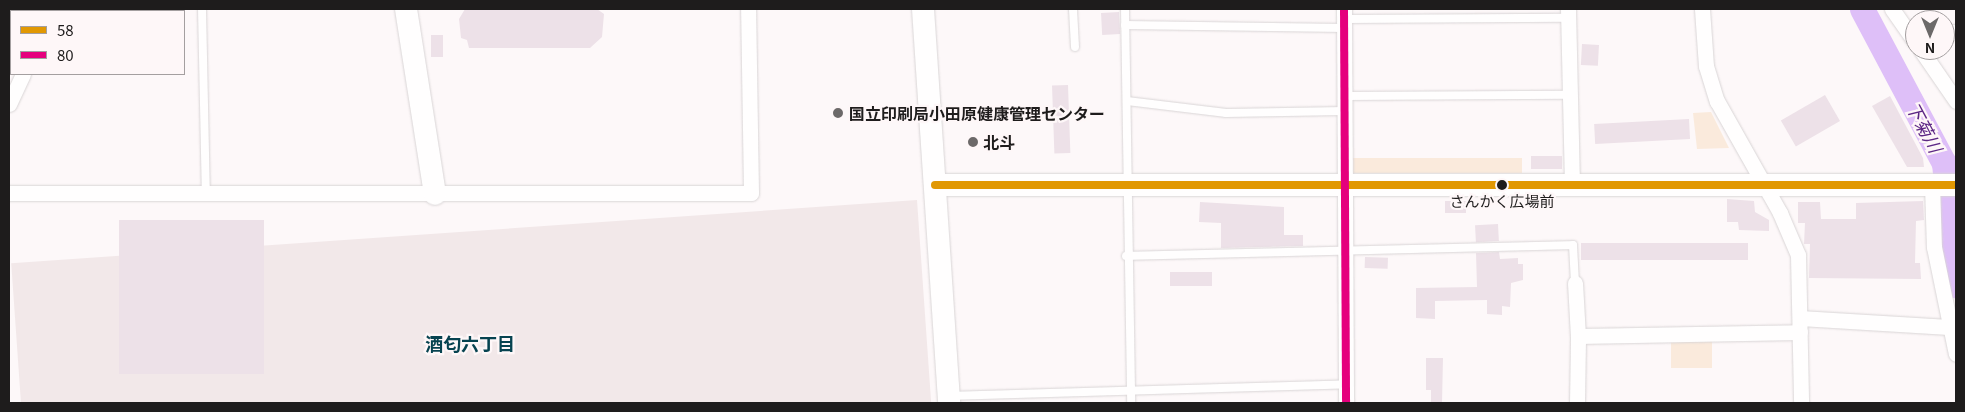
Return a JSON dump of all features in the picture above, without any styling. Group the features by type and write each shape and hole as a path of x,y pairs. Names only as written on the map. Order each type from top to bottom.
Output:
{"street":[{"path":"406,9 435,194"},
{"path":"9,193 751,193 748,9"},
{"path":"923,9 949,400"},
{"path":"1702,9 1706,66 1716,101 1764,184 1798,256 1801,403"},
{"path":"1892,9 1905,26"},
{"path":"1568,13 1572,184"},
{"path":"1344,19 1343,184 1346,403"},
{"path":"1928,60 1956,101"},
{"path":"9,104 23,75"},
{"path":"935,185 1764,184 1942,186 1934,247 1956,354"},
{"path":"1575,283 1578,336 1576,403"},
{"path":"1578,336 1800,325 1949,327"}],"lane":[{"path":"202,9 206,193"},
{"path":"1074,9 1075,47"},
{"path":"1125,9 1128,185 1126,256 1131,403"},
{"path":"1125,25 1568,13"},
{"path":"1127,101 1226,112 1344,104 1570,95"},
{"path":"1126,256 1573,245 1575,283"},
{"path":"949,400 1130,390 1346,384"}],"shaded area":[{"path":"1711,112 1729,148 1697,149 1693,113"},
{"path":"1353,158 1522,158 1522,173 1353,173"},
{"path":"917,200 931,403 21,403 11,263"},
{"path":"1671,338 1712,338 1712,368 1671,368"}],"building":[{"path":"465,9 597,9 604,14 602,37 590,48 469,48 467,40 461,38 459,19"},
{"path":"1119,12 1120,34 1102,35 1101,13"},
{"path":"431,35 443,35 443,57 431,57"},
{"path":"1582,44 1599,45 1598,66 1581,65"},
{"path":"1068,85 1070,153 1054,154 1052,86"},
{"path":"1825,95 1840,121 1796,146 1781,120"},
{"path":"1890,96 1923,158 1924,167 1907,167 1872,106"},
{"path":"1689,119 1690,139 1595,144 1594,124"},
{"path":"1531,156 1562,156 1562,169 1531,169"},
{"path":"1727,199 1754,201 1755,212 1769,220 1769,231 1739,230 1738,222 1727,222"},
{"path":"1445,201 1466,201 1466,213 1445,213"},
{"path":"1923,201 1924,220 1916,221 1915,263 1920,263 1921,279 1809,278 1810,244 1804,244 1805,223 1798,223 1798,202 1820,202 1821,219 1856,219 1856,203"},
{"path":"1200,202 1284,207 1284,235 1303,235 1303,246 1221,248 1221,223 1199,222"},
{"path":"119,220 264,220 264,374 119,374"},
{"path":"1498,224 1499,241 1476,242 1475,225"},
{"path":"1581,243 1748,243 1748,260 1581,260"},
{"path":"1499,252 1500,259 1518,258 1518,264 1523,264 1523,280 1511,283 1510,307 1502,306 1502,315 1487,314 1487,300 1435,301 1435,319 1416,318 1416,288 1477,287 1476,253"},
{"path":"1365,257 1388,258 1388,269 1365,268"},
{"path":"1170,272 1212,272 1212,286 1170,286"},
{"path":"1426,358 1443,358 1442,403 1431,403 1431,390 1426,390"}],"waterway":[{"name":"下菊川","path":"1862,9 1944,163 1956,285"}],"transit line":[{"name":"80","path":"1344,9 1346,403"},
{"name":"58","path":"935,185 1956,185"}],"place":[{"name":"国立印刷局小田原健康管理センター","path":"838,113"},
{"name":"北斗","path":"973,142"},
{"name":"さんかく広場前","path":"1502,185"}],"district":[{"name":"酒匂六丁目","path":"470,343"}]}
